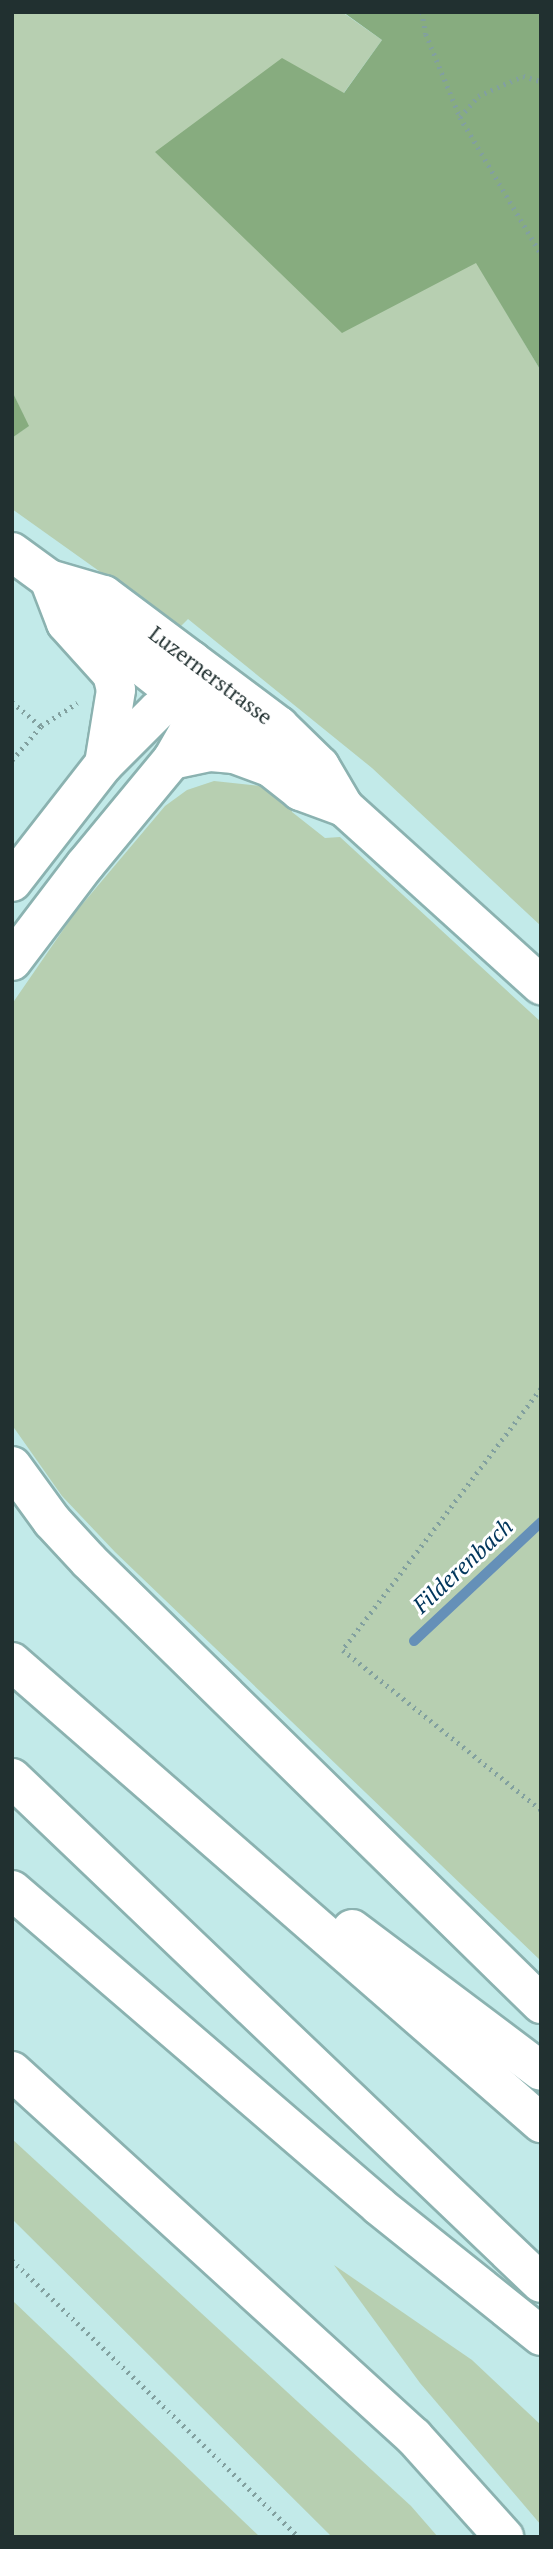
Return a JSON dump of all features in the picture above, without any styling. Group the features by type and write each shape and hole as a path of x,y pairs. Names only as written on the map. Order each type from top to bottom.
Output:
{"main road":[{"name":"Luzernerstrasse","path":"12,552 49,579 75,613 194,691 300,791 344,807"},
{"path":"49,579 66,623 112,674 116,690 104,764"},
{"name":"Luzernerstrasse","path":"194,691 279,726 320,766 344,807 541,985"},
{"path":"12,961 173,760 194,691"},
{"path":"12,882 104,764 158,710 194,691"},
{"path":"173,760 211,752 234,754 275,769"},
{"path":"12,851 67,810"},
{"path":"12,1466 52,1521 89,1561 541,2004"},
{"path":"12,1661 541,2123"},
{"path":"111,1750 541,2071"},
{"path":"12,1778 541,2283"},
{"path":"12,1890 379,2206 541,2336"},
{"path":"12,2071 414,2437 505,2537"}],"path":[{"path":"422,12 426,34 460,117 541,254"},
{"path":"460,117 478,96 500,86 523,76 541,81"},
{"path":"12,702 41,726 12,760"},
{"path":"541,1389 343,1650 541,1810"},
{"path":"12,2260 299,2537"}],"green space":[{"path":"12,12 342,12 382,40 343,94 477,263 541,371 541,926 372,768 188,619 179,628 12,509 12,438 28,426 12,391"},
{"path":"343,12 541,12 541,371 476,263 342,333 155,152 282,58 344,93 382,40"},
{"path":"12,391 29,426 12,438"},
{"path":"214,781 270,787 290,799 292,812 325,838 340,837 541,1022 541,1961 115,1552 62,1496 12,1425 12,1004 74,914 165,806 187,790"},
{"path":"12,2139 411,2506 438,2537 332,2537 12,2219"},
{"path":"334,2265 472,2360 541,2425 541,2525 420,2383"},
{"path":"12,2300 260,2537 12,2537"}],"waterway":[{"name":"Filderenbach","path":"414,1641 541,1522"}]}
